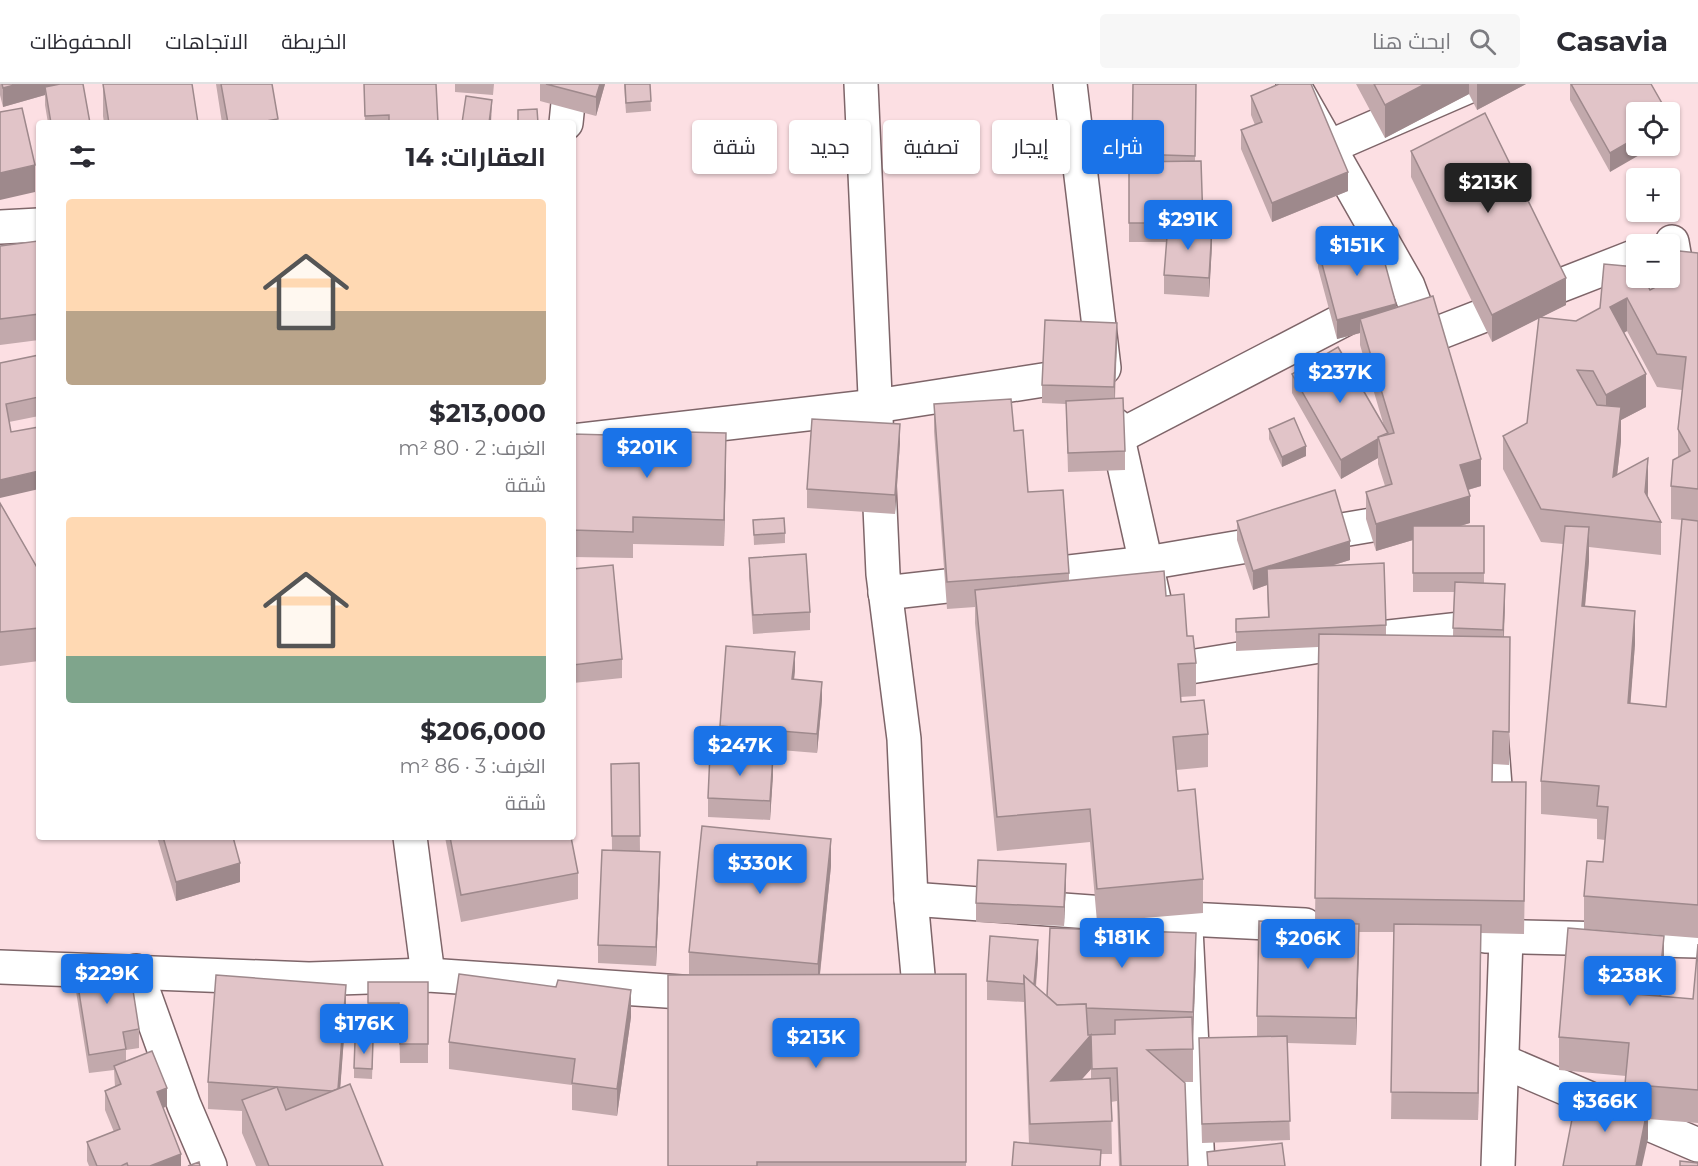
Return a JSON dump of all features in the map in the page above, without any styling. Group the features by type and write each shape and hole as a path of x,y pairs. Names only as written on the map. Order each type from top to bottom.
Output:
{"street":[{"path":"566,120 570,84"},
{"path":"861,84 885,593 904,738 915,957 926,1050"},
{"path":"1070,84 1104,371 1162,640 1168,707"},
{"path":"1293,84 1408,286 1428,337 1435,371"},
{"path":"1329,147 1474,84"},
{"path":"0,227 36,225"},
{"path":"1428,337 1626,260"},
{"path":"1680,260 1686,321"},
{"path":"1118,437 1408,286"},
{"path":"576,441 876,406 1104,371"},
{"path":"885,593 1147,563 1442,514"},
{"path":"1474,592 1484,662"},
{"path":"1165,671 1344,642 1479,627"},
{"path":"1488,697 1506,938 1498,1166"},
{"path":"1180,837 1187,919 1198,1166"},
{"path":"410,840 428,975"},
{"path":"911,899 1187,919 1331,926"},
{"path":"1459,935 1506,938 1698,941"},
{"path":"891,998 903,998 915,957"},
{"path":"0,967 309,979 428,975 677,993 736,995"},
{"path":"136,971 184,1105 210,1166"},
{"path":"1502,1061 1698,1145"}],"building":[{"path":"2,84 18,84 3,88"},
{"path":"60,84 83,84 89,120 50,120 45,87"},
{"path":"103,84 192,84 198,120 109,120"},
{"path":"221,84 272,84 278,119 227,120"},
{"path":"364,84 436,84 438,120 389,120 389,115 365,116"},
{"path":"546,84 600,84 596,97"},
{"path":"625,84 650,84 651,101 626,103"},
{"path":"1133,84 1196,84 1195,156 1164,155 1164,120 1132,120"},
{"path":"1279,84 1311,84 1348,172 1272,203 1241,130 1262,122 1251,96"},
{"path":"1374,84 1425,84 1385,105"},
{"path":"1571,84 1651,84 1661,102 1626,102 1626,144 1610,153"},
{"path":"466,96 492,100 489,120 462,120"},
{"path":"22,108 35,165 0,173 0,112"},
{"path":"537,109 538,120 518,120 518,110"},
{"path":"1485,113 1566,278 1492,315 1411,151"},
{"path":"1201,161 1203,223 1129,223 1129,174 1164,174 1164,162"},
{"path":"1168,224 1212,227 1209,278 1164,275"},
{"path":"1377,234 1396,304 1337,320 1318,249"},
{"path":"36,241 36,314 0,319 0,246"},
{"path":"1680,251 1698,253 1698,489 1671,486 1673,460 1690,451 1678,429 1686,357 1657,354 1627,298 1610,307 1646,374 1606,395 1593,371 1577,370 1597,405 1621,407 1613,477 1648,458 1645,492 1661,522 1541,509 1503,436 1527,423 1539,317 1576,321 1600,308 1604,264 1626,266 1626,288 1649,288 1650,290 1680,288"},
{"path":"1433,296 1481,459 1460,465 1470,496 1376,524 1366,492 1392,484 1378,437 1394,433 1360,319"},
{"path":"1045,320 1117,323 1114,387 1042,385"},
{"path":"1338,347 1388,433 1341,460 1292,374"},
{"path":"36,356 36,398 6,404 11,432 36,428 36,472 0,480 0,363"},
{"path":"1123,398 1125,451 1068,453 1066,401"},
{"path":"1011,399 1014,431 1023,430 1028,492 1063,490 1069,573 947,582 934,404"},
{"path":"1294,418 1306,446 1282,457 1269,429"},
{"path":"812,419 900,424 895,495 807,489"},
{"path":"646,431 726,433 724,520 633,517 633,532 576,530 576,434 646,436"},
{"path":"1335,490 1350,541 1253,571 1237,521"},
{"path":"0,503 36,566 36,628 0,632"},
{"path":"784,518 785,533 754,535 753,520"},
{"path":"1682,519 1698,521 1698,905 1584,896 1587,861 1603,862 1608,807 1597,806 1599,786 1541,781 1565,526 1589,527 1582,606 1635,611 1628,703 1666,707"},
{"path":"1413,526 1484,526 1484,573 1413,573"},
{"path":"806,554 810,612 753,615 749,558"},
{"path":"1384,563 1386,625 1236,632 1236,619 1269,617 1267,569"},
{"path":"613,565 622,659 576,665 576,569"},
{"path":"1164,571 1166,596 1184,594 1187,636 1193,636 1196,663 1178,664 1181,702 1204,700 1208,734 1173,737 1178,791 1195,789 1203,879 1097,889 1090,809 997,817 975,590"},
{"path":"1455,582 1505,584 1503,630 1453,628"},
{"path":"1319,634 1510,637 1509,732 1493,731 1492,782 1526,782 1524,901 1315,898"},
{"path":"726,646 795,652 792,679 822,682 817,734 720,726"},
{"path":"710,753 773,756 770,801 708,798"},
{"path":"639,763 640,836 612,836 611,764"},
{"path":"702,826 831,839 818,964 689,952"},
{"path":"164,840 234,840 240,863 176,882"},
{"path":"451,840 572,840 578,873 461,895"},
{"path":"602,850 660,852 656,947 598,945"},
{"path":"978,860 1066,864 1064,907 976,903"},
{"path":"1259,921 1359,924 1356,1018 1257,1016"},
{"path":"1394,924 1481,925 1478,1093 1391,1092"},
{"path":"1050,928 1196,933 1193,1012 1086,1008 1086,1004 1057,1005 1047,996"},
{"path":"1568,928 1664,936 1659,984 1601,979 1600,991 1693,999 1698,944 1698,1090 1625,1084 1629,1043 1559,1037"},
{"path":"990,936 1038,940 1034,984 1024,976 1024,984 987,981"},
{"path":"128,958 139,1029 123,1032 126,1049 89,1055 75,967"},
{"path":"459,974 556,987 558,980 631,990 617,1089 572,1083 575,1059 449,1042"},
{"path":"966,974 966,1162 757,1162 757,1166 668,1166 668,975"},
{"path":"216,975 346,985 338,1089 332,1091 208,1082"},
{"path":"1024,976 1057,1005 1086,1004 1088,1035 1115,1034 1115,1020 1192,1017 1193,1049 1147,1050 1185,1083 1188,1166 1121,1166 1117,1068 1092,1069 1091,1035 1051,1081 1110,1078 1112,1121 1030,1124"},
{"path":"368,982 428,982 428,1044 400,1044 399,1003 368,1003"},
{"path":"1287,1036 1290,1121 1202,1124 1199,1038"},
{"path":"355,1041 373,1041 372,1069 354,1068"},
{"path":"152,1051 167,1088 157,1092 181,1154 150,1166 128,1166 127,1163 121,1166 97,1166 87,1142 120,1129 105,1091 121,1084 114,1066"},
{"path":"350,1084 383,1166 269,1166 242,1100 277,1087 286,1110"},
{"path":"1577,1093 1648,1106 1636,1166 1563,1166"},
{"path":"1014,1142 1101,1150 1100,1166 1012,1166"},
{"path":"1282,1143 1285,1166 1208,1166 1207,1152"},
{"path":"1680,1161 1698,1163 1698,1166 1680,1166"},
{"path":"199,1162 200,1166 188,1166"}]}
